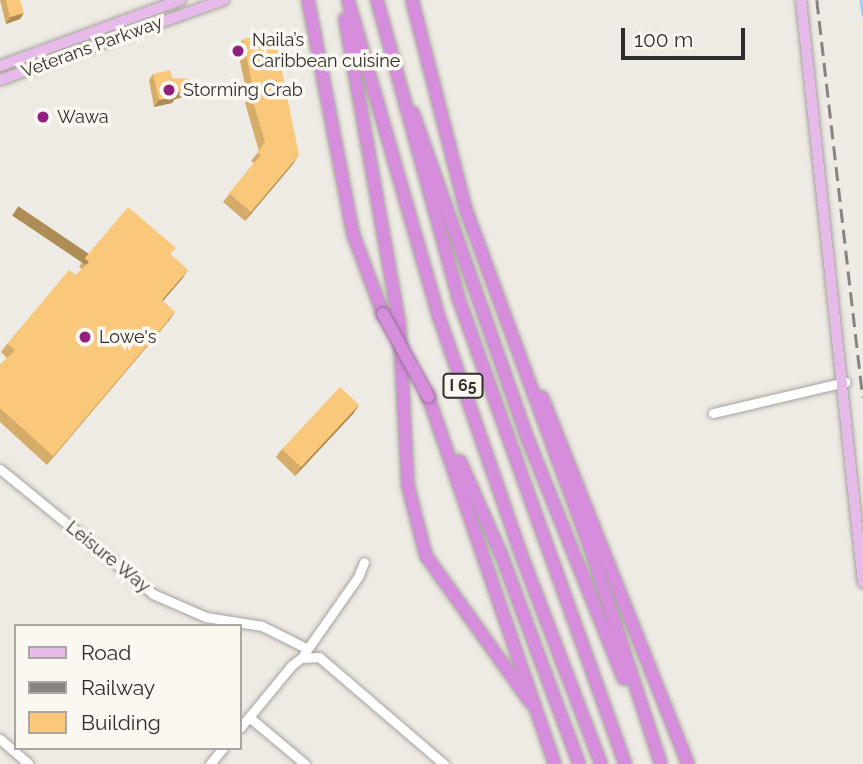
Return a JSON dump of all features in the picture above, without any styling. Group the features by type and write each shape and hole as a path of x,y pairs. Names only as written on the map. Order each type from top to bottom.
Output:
{"highway":[{"path":"308,0 353,234 383,314 428,396 501,554 579,764"},
{"path":"342,0 389,254 399,321 408,486 426,556 531,703"},
{"name":"I 65","path":"348,0 440,320 601,764"},
{"name":"I 65","path":"377,0 458,296 625,764"},
{"path":"412,0 440,120 491,285 590,547 660,764"},
{"path":"380,14 529,442 660,764"},
{"path":"491,285 566,449 688,764"},
{"path":"442,427 515,638 531,703 555,764"}],"main road":[{"name":"Veterans Parkway","path":"0,66 180,0"},
{"name":"Veterans Parkway","path":"0,80 224,0"},
{"path":"801,0 845,382 863,583"}],"street":[{"path":"713,412 845,382"},
{"name":"Leisure Way","path":"0,469 153,594 206,617 262,626 308,649"},
{"path":"242,725 308,649 358,577 364,562"},
{"path":"301,658 320,657 444,764"},
{"path":"249,716 305,764"},
{"path":"0,739 29,764"},
{"path":"210,764 221,750"}],"building":[{"path":"6,0 20,0 24,13 10,17"},
{"path":"274,32 299,155 251,212 229,193 261,155 257,153 265,142 251,95 254,94 243,39"},
{"path":"170,70 172,78 190,79 192,90 159,100 153,74"},
{"name":"Lowe's","path":"128,207 176,248 170,254 188,270 162,300 175,312 53,456 0,408 0,365 15,350 7,344 69,270 76,275 89,262 85,258"},
{"path":"340,387 359,405 301,467 282,449"}],"waterway":[{"path":"861,0 863,15"}],"railway":[{"path":"817,0 863,397"}],"place":[{"name":"Naila’s Caribbean cuisine","path":"238,51"},
{"name":"Storming Crab","path":"169,90"},
{"name":"Wawa","path":"43,117"},
{"name":"Lowe's","path":"85,337"}]}
